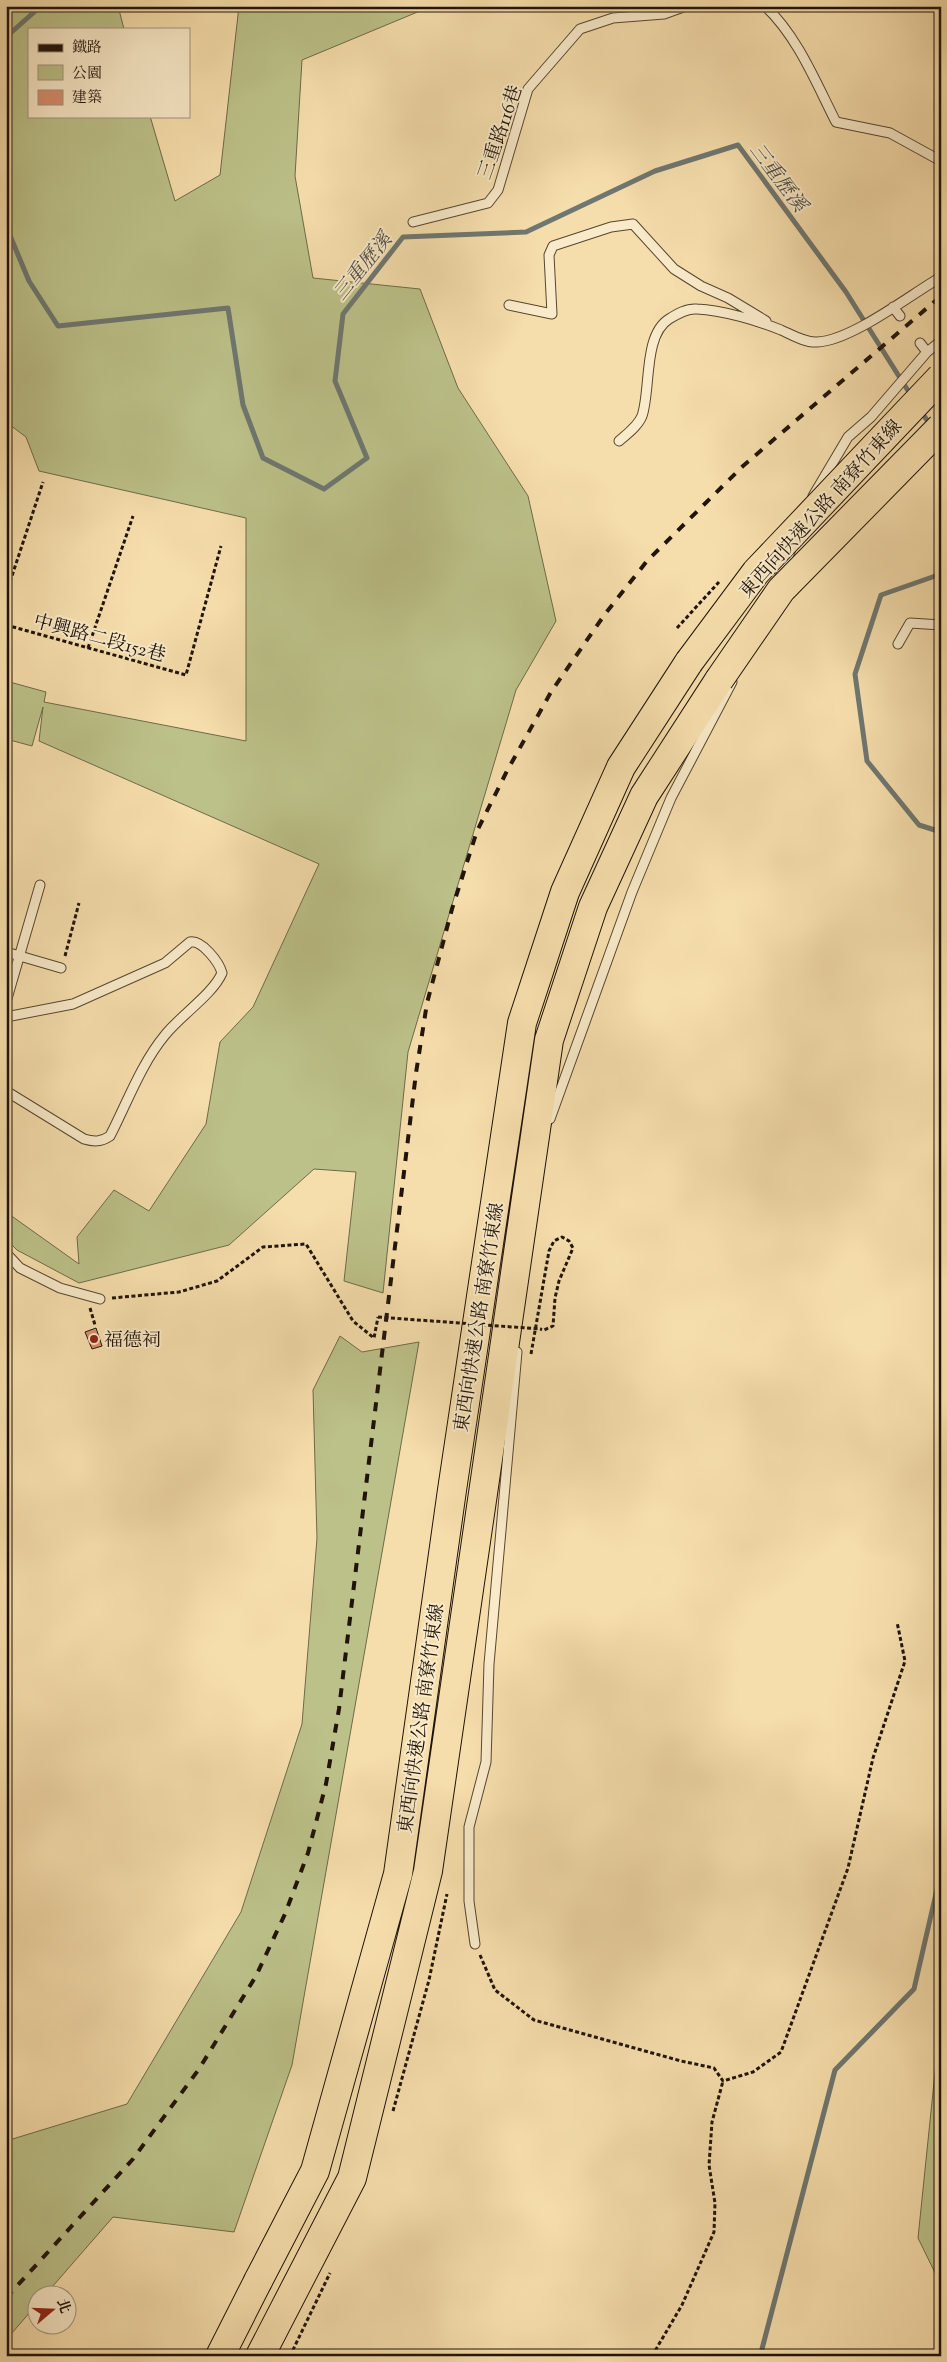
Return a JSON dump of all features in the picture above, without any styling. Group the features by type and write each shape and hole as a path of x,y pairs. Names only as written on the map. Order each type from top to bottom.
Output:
{"highway":[{"name":"東西向快速公路 南寮竹東線","path":"220,2356 315,2171 398,1874 522,1023 565,892 621,767 689,662 756,572 930,369"},
{"name":"東西向快速公路 南寮竹東線","path":"260,2356 352,2178 428,1871 548,1040 593,906 644,796 731,674 781,590 941,427"}],"lane":[{"name":"三重路116巷","path":"413,222 488,203 498,190 528,89 580,29 614,18 664,14 686,6"},
{"path":"765,6 780,23 807,64 836,122 890,134 941,161"},
{"path":"509,305 552,314 550,255 553,246 611,228 633,224 674,269 781,330"},
{"path":"619,440 630,432 642,416 650,360 657,332 666,321 681,312 696,308 726,314 781,330 815,343 832,341 849,333 941,277"},
{"path":"893,307 900,316"},
{"path":"927,352 941,341"},
{"path":"549,1124 632,892 656,833 671,798 720,710 731,674 775,590 804,514 848,437 930,369 927,352 920,343"},
{"path":"898,644 910,623 941,625"},
{"path":"6,1002 40,885"},
{"path":"6,1017 73,1004 165,963 190,942 194,941 204,947 222,973 211,988 165,1035 144,1067 110,1136 105,1140 98,1142 84,1139 6,1091"},
{"path":"6,952 61,968"},
{"path":"524,1280 535,1191 543,1153"},
{"path":"6,1253 20,1268 60,1288 100,1299"},
{"path":"475,1944 469,1901 469,1827 486,1762 489,1664 518,1343"}],"path":[{"path":"6,594 43,482"},
{"path":"88,648 133,516"},
{"name":"中興路二段152巷","path":"6,625 186,675 221,546"},
{"path":"61,968 79,902"},
{"path":"100,1299 179,1292 217,1281 263,1247 306,1244 353,1321 374,1338 378,1317 540,1330 544,1330 553,1326 555,1298 559,1281 573,1248 569,1241 562,1237 554,1241 549,1252 530,1357"},
{"path":"723,2081 753,2072 782,2052 848,1868 873,1758 904,1661 897,1622"},
{"path":"475,1944 495,1990 534,2020 664,2057 714,2068 723,2081 712,2122 709,2165 715,2202 714,2232 682,2305 652,2356"}],"green space":[{"path":"6,6 118,6 124,28 28,28 28,118 151,118 175,201 220,175 239,6 432,6 302,60 295,176 313,278 420,289 458,388 528,496 556,621 516,690 408,1052 383,1293 344,1281 356,1172 314,1169 229,1245 79,1283 17,1250 6,1239 6,1212 79,1264 77,1237 114,1190 149,1211 206,1124 220,1042 253,1007 319,864 39,741 43,707 32,746 6,739 6,681 46,692 44,702 246,741 246,518 39,471 26,437 6,422"},
{"path":"340,1336 362,1352 419,1342 292,2065 234,2232 113,2217 55,2284 28,2284 28,2314 6,2340 6,2141 127,2104 241,1912 302,1724 317,1538 313,1390"},
{"path":"941,2014 941,2285 918,2238"}],"building":[{"name":"福德祠","path":"96,1328 102,1346 92,1349 85,1332"}],"waterway":[{"name":"三重歷溪","path":"6,37 41,6"},
{"name":"三重歷溪","path":"6,226 29,281 58,326 228,308 243,405 263,458 324,489 367,458 335,381 343,314 403,237 526,232 655,171 738,145 846,292 912,397"},
{"name":"三重歷溪","path":"920,410 931,426"},
{"name":"三重歷溪","path":"941,574 881,595 855,674 867,761 919,825 941,832"},
{"path":"764,2356 762,2349 835,2070 914,1989 941,1872"}],"railway":[{"path":"6,2298 133,2159 199,2069 256,1976 285,1914 308,1853 326,1784 339,1709 416,1073 427,1003 452,909 477,831 507,771 551,692 605,614 647,561 743,466 941,296"}],"place":[{"name":"福德祠","path":"94,1339"}]}
